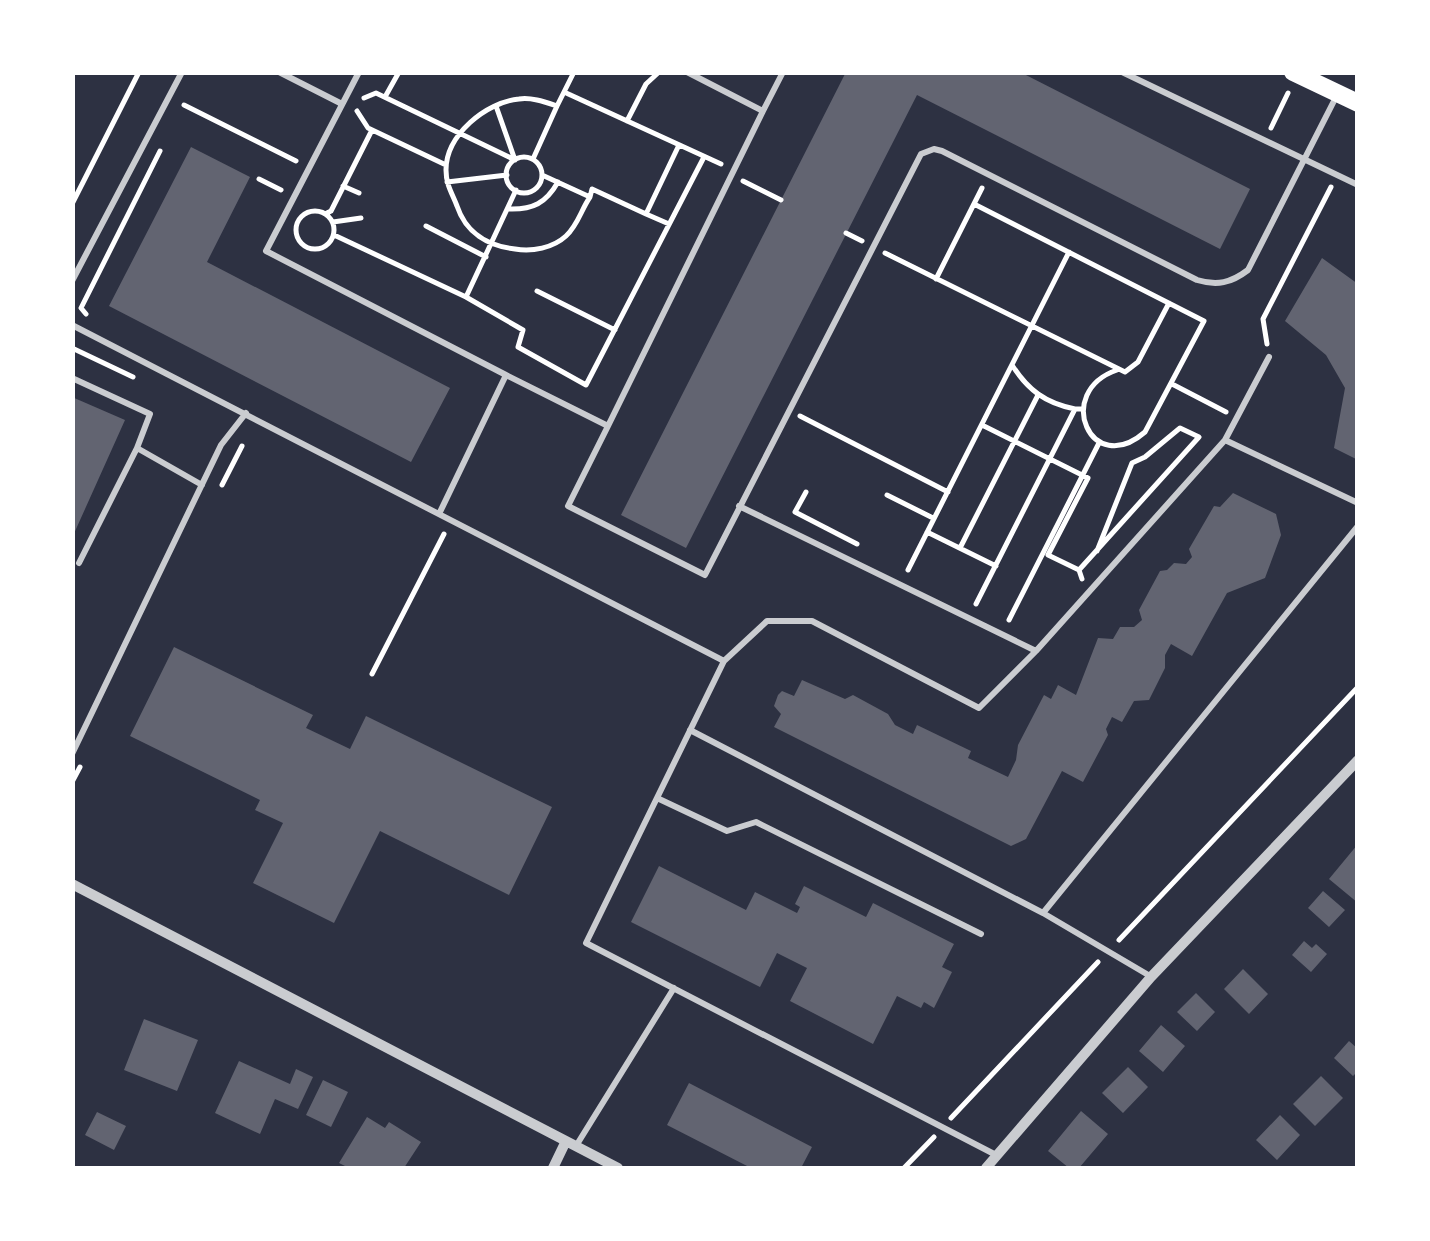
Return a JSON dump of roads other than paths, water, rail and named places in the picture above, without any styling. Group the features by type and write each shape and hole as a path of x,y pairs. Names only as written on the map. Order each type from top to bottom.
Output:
{"main road":[{"path":"1295,74 1358,103"}],"street":[{"path":"986,1168 1152,977 1358,760"},
{"path":"72,884 618,1168"},
{"path":"553,1168 571,1144"}],"lane":[{"path":"279,72 342,104"},
{"path":"359,72 266,251 608,426"},
{"path":"687,72 764,111"},
{"path":"783,72 568,506 705,574 920,154 934,149 1197,280 1226,282 1248,270 1338,94"},
{"path":"1122,72 1358,185"},
{"path":"72,281 181,73"},
{"path":"72,324 724,661"},
{"path":"998,1156 586,942 724,661 767,622 812,620 980,708 1225,440 1270,357"},
{"path":"440,512 506,375"},
{"path":"72,378 150,414 137,448 78,563"},
{"path":"72,754 221,445 246,413"},
{"path":"1225,440 1358,503"},
{"path":"137,448 202,485"},
{"path":"739,506 1036,651"},
{"path":"1043,913 1358,526"},
{"path":"690,730 1043,913 1152,977"},
{"path":"657,798 727,830 756,822 982,934"},
{"path":"571,1144 674,988"}]}
